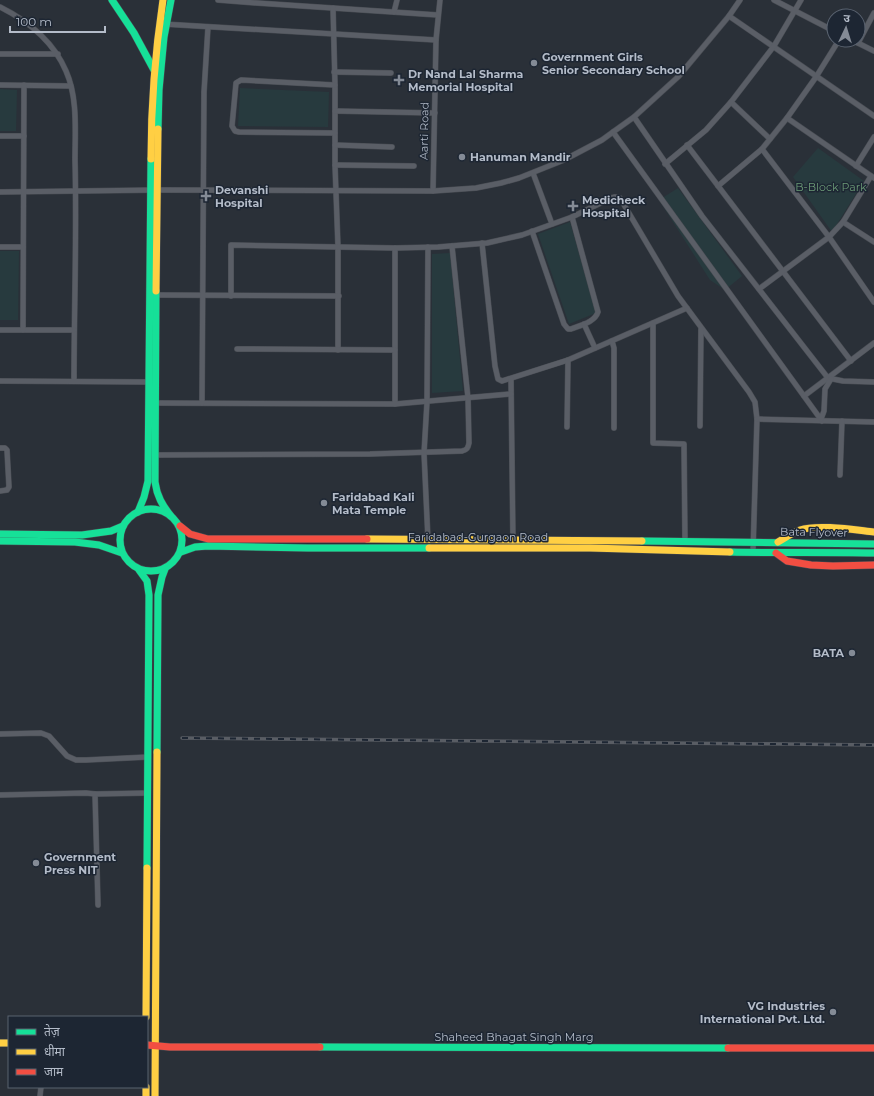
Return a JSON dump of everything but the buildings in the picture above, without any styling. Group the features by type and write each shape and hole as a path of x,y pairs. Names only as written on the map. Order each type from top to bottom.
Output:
{"street":[{"path":"112,0 134,33 160,82"},
{"path":"138,512 146,495 148,481 154,190 164,37 163,0"},
{"path":"139,570 152,572 165,569 175,562 181,552 183,539 180,526 160,502 155,482 157,296 152,98 154,71 163,24 171,0"},
{"path":"218,0 438,15"},
{"path":"394,12 397,0"},
{"name":"Aarti Road","path":"433,192 436,40 440,0"},
{"path":"0,192 301,190 336,192 433,192 476,188 501,183 564,160 613,132 634,117 679,76 729,16 740,0"},
{"path":"774,0 826,27"},
{"path":"666,164 706,130 731,102 774,46 801,0"},
{"path":"0,7 34,28 49,43 58,54 66,70 71,86 75,124 76,191 74,381"},
{"path":"333,8 335,85 334,133 339,296 338,350"},
{"path":"866,28 874,13"},
{"path":"729,16 874,116"},
{"path":"163,24 436,40"},
{"path":"202,403 202,191 204,92 208,27"},
{"path":"718,186 762,148 770,139 816,77 834,48"},
{"path":"0,54 58,54"},
{"path":"334,72 391,73"},
{"path":"334,133 238,132 235,131 232,126 236,87 238,82 241,80 335,85"},
{"path":"0,85 71,86"},
{"path":"23,330 24,85"},
{"path":"731,102 770,139"},
{"path":"335,111 435,113"},
{"path":"634,117 702,216 829,379 873,382"},
{"path":"759,289 828,237 844,222 873,177 787,118"},
{"path":"613,132 821,420"},
{"path":"0,136 24,136"},
{"path":"856,166 874,137"},
{"path":"335,145 392,147"},
{"path":"688,145 851,361"},
{"path":"762,148 874,302"},
{"path":"335,165 414,166"},
{"path":"533,172 552,224"},
{"path":"231,296 231,245 428,248 482,243 522,235 572,217 611,198 620,198 678,296 755,402 757,419 753,552"},
{"path":"532,231 564,324 568,329 571,329 596,318 598,312 572,217"},
{"path":"844,222 874,242"},
{"path":"482,243 495,366 498,379 502,381 568,360 687,308"},
{"path":"0,247 23,246"},
{"path":"156,455 370,454 424,453 467,450 470,443 468,398 452,246"},
{"path":"395,248 395,404"},
{"path":"428,248 427,402 424,453 428,540"},
{"path":"157,296 339,296"},
{"path":"653,323 653,443 684,444 685,542"},
{"path":"584,324 595,348"},
{"path":"700,426 701,328"},
{"path":"0,330 74,330"},
{"path":"612,341 614,348 614,428"},
{"path":"804,396 829,379 874,343"},
{"path":"237,349 395,350"},
{"path":"567,427 568,360"},
{"path":"511,379 513,548"},
{"path":"821,420 824,411 825,388 829,379"},
{"path":"0,381 149,382"},
{"path":"156,403 395,404 511,394"},
{"path":"757,419 874,422"},
{"path":"840,475 842,421"},
{"path":"0,448 5,448 7,450 9,487 7,490 0,491"},
{"path":"146,1016 149,595 147,581 139,570 130,564 122,553 119,542 121,529 128,519 138,512 150,509 162,510 171,516"},
{"path":"0,534 82,535 111,531 123,526"},
{"name":"Faridabad-Gurgaon Road","path":"180,526 190,534 208,539 513,540 754,543"},
{"path":"776,543 800,530 834,528 874,532"},
{"path":"0,541 75,542 99,545 122,553"},
{"name":"Bata Flyover","path":"754,543 874,544"},
{"name":"Faridabad-Gurgaon Road","path":"181,552 195,547 208,546 308,548 590,548 776,553"},
{"path":"776,553 787,561 811,565 874,565"},
{"name":"Bata Flyover","path":"776,553 874,553"},
{"path":"155,1096 158,595 165,569"},
{"path":"0,734 41,733 49,736 67,756 76,760 148,758"},
{"path":"0,795 148,793"},
{"path":"95,794 98,905"},
{"name":"Shaheed Bhagat Singh Marg","path":"148,1045 164,1047 874,1048"}],"green space":[{"path":"240,88 329,92 328,127 238,126"},
{"path":"0,89 17,90 16,131 0,131"},
{"name":"B-Block Park","path":"818,148 864,181 832,232 793,177"},
{"path":"678,188 742,276 725,290 710,280 659,200"},
{"path":"570,222 596,313 569,324 538,234"},
{"path":"0,251 19,251 18,320 0,320"},
{"path":"450,253 463,391 432,393 432,254"}],"railway":[{"path":"182,738 874,745"}],"traffic: fast":[{"path":"112,0 134,33 154,70"},
{"path":"158,129 159,90 164,37 171,0"},
{"path":"138,512 148,481 151,159"},
{"path":"156,291 155,482 160,500 171,516"},
{"path":"145,509 157,509 173,518 180,528 182,540 180,552 173,562 157,571 145,571 134,566 125,557 120,546 120,534 125,523 134,514 145,509"},
{"path":"0,534 82,535 111,531 123,526"},
{"path":"0,541 75,542 99,545 122,553"},
{"path":"642,541 874,544"},
{"path":"181,552 195,547 208,546 429,548"},
{"path":"730,552 874,553"},
{"path":"157,752 158,595 165,569"},
{"path":"139,570 147,581 149,595 147,868"},
{"path":"320,1047 728,1048"}],"traffic: slow":[{"path":"151,159 154,79 163,0"},
{"path":"156,291 158,129"},
{"path":"778,542 797,531 808,528 837,528 874,532"},
{"path":"367,539 642,541"},
{"path":"429,548 590,548 730,552"},
{"path":"155,1096 157,752"},
{"path":"146,1016 147,868"},
{"path":"0,1043 8,1043"},
{"path":"146,1088 146,1096"}],"traffic: jam":[{"path":"180,526 190,534 208,539 367,539"},
{"path":"776,553 787,561 811,565 874,565"},
{"path":"148,1045 170,1047 320,1047"},
{"path":"728,1048 874,1048"}],"place":[{"name":"Government Girls Senior Secondary School","path":"534,63"},
{"name":"Dr Nand Lal Sharma Memorial Hospital","path":"399,80"},
{"name":"Hanuman Mandir","path":"462,157"},
{"name":"Devanshi Hospital","path":"206,196"},
{"name":"Medicheck Hospital","path":"573,206"},
{"name":"Faridabad Kali Mata Temple","path":"324,503"},
{"name":"BATA","path":"852,653"},
{"name":"Government Press NIT","path":"36,863"},
{"name":"VG Industries International Pvt. Ltd.","path":"833,1012"}]}
